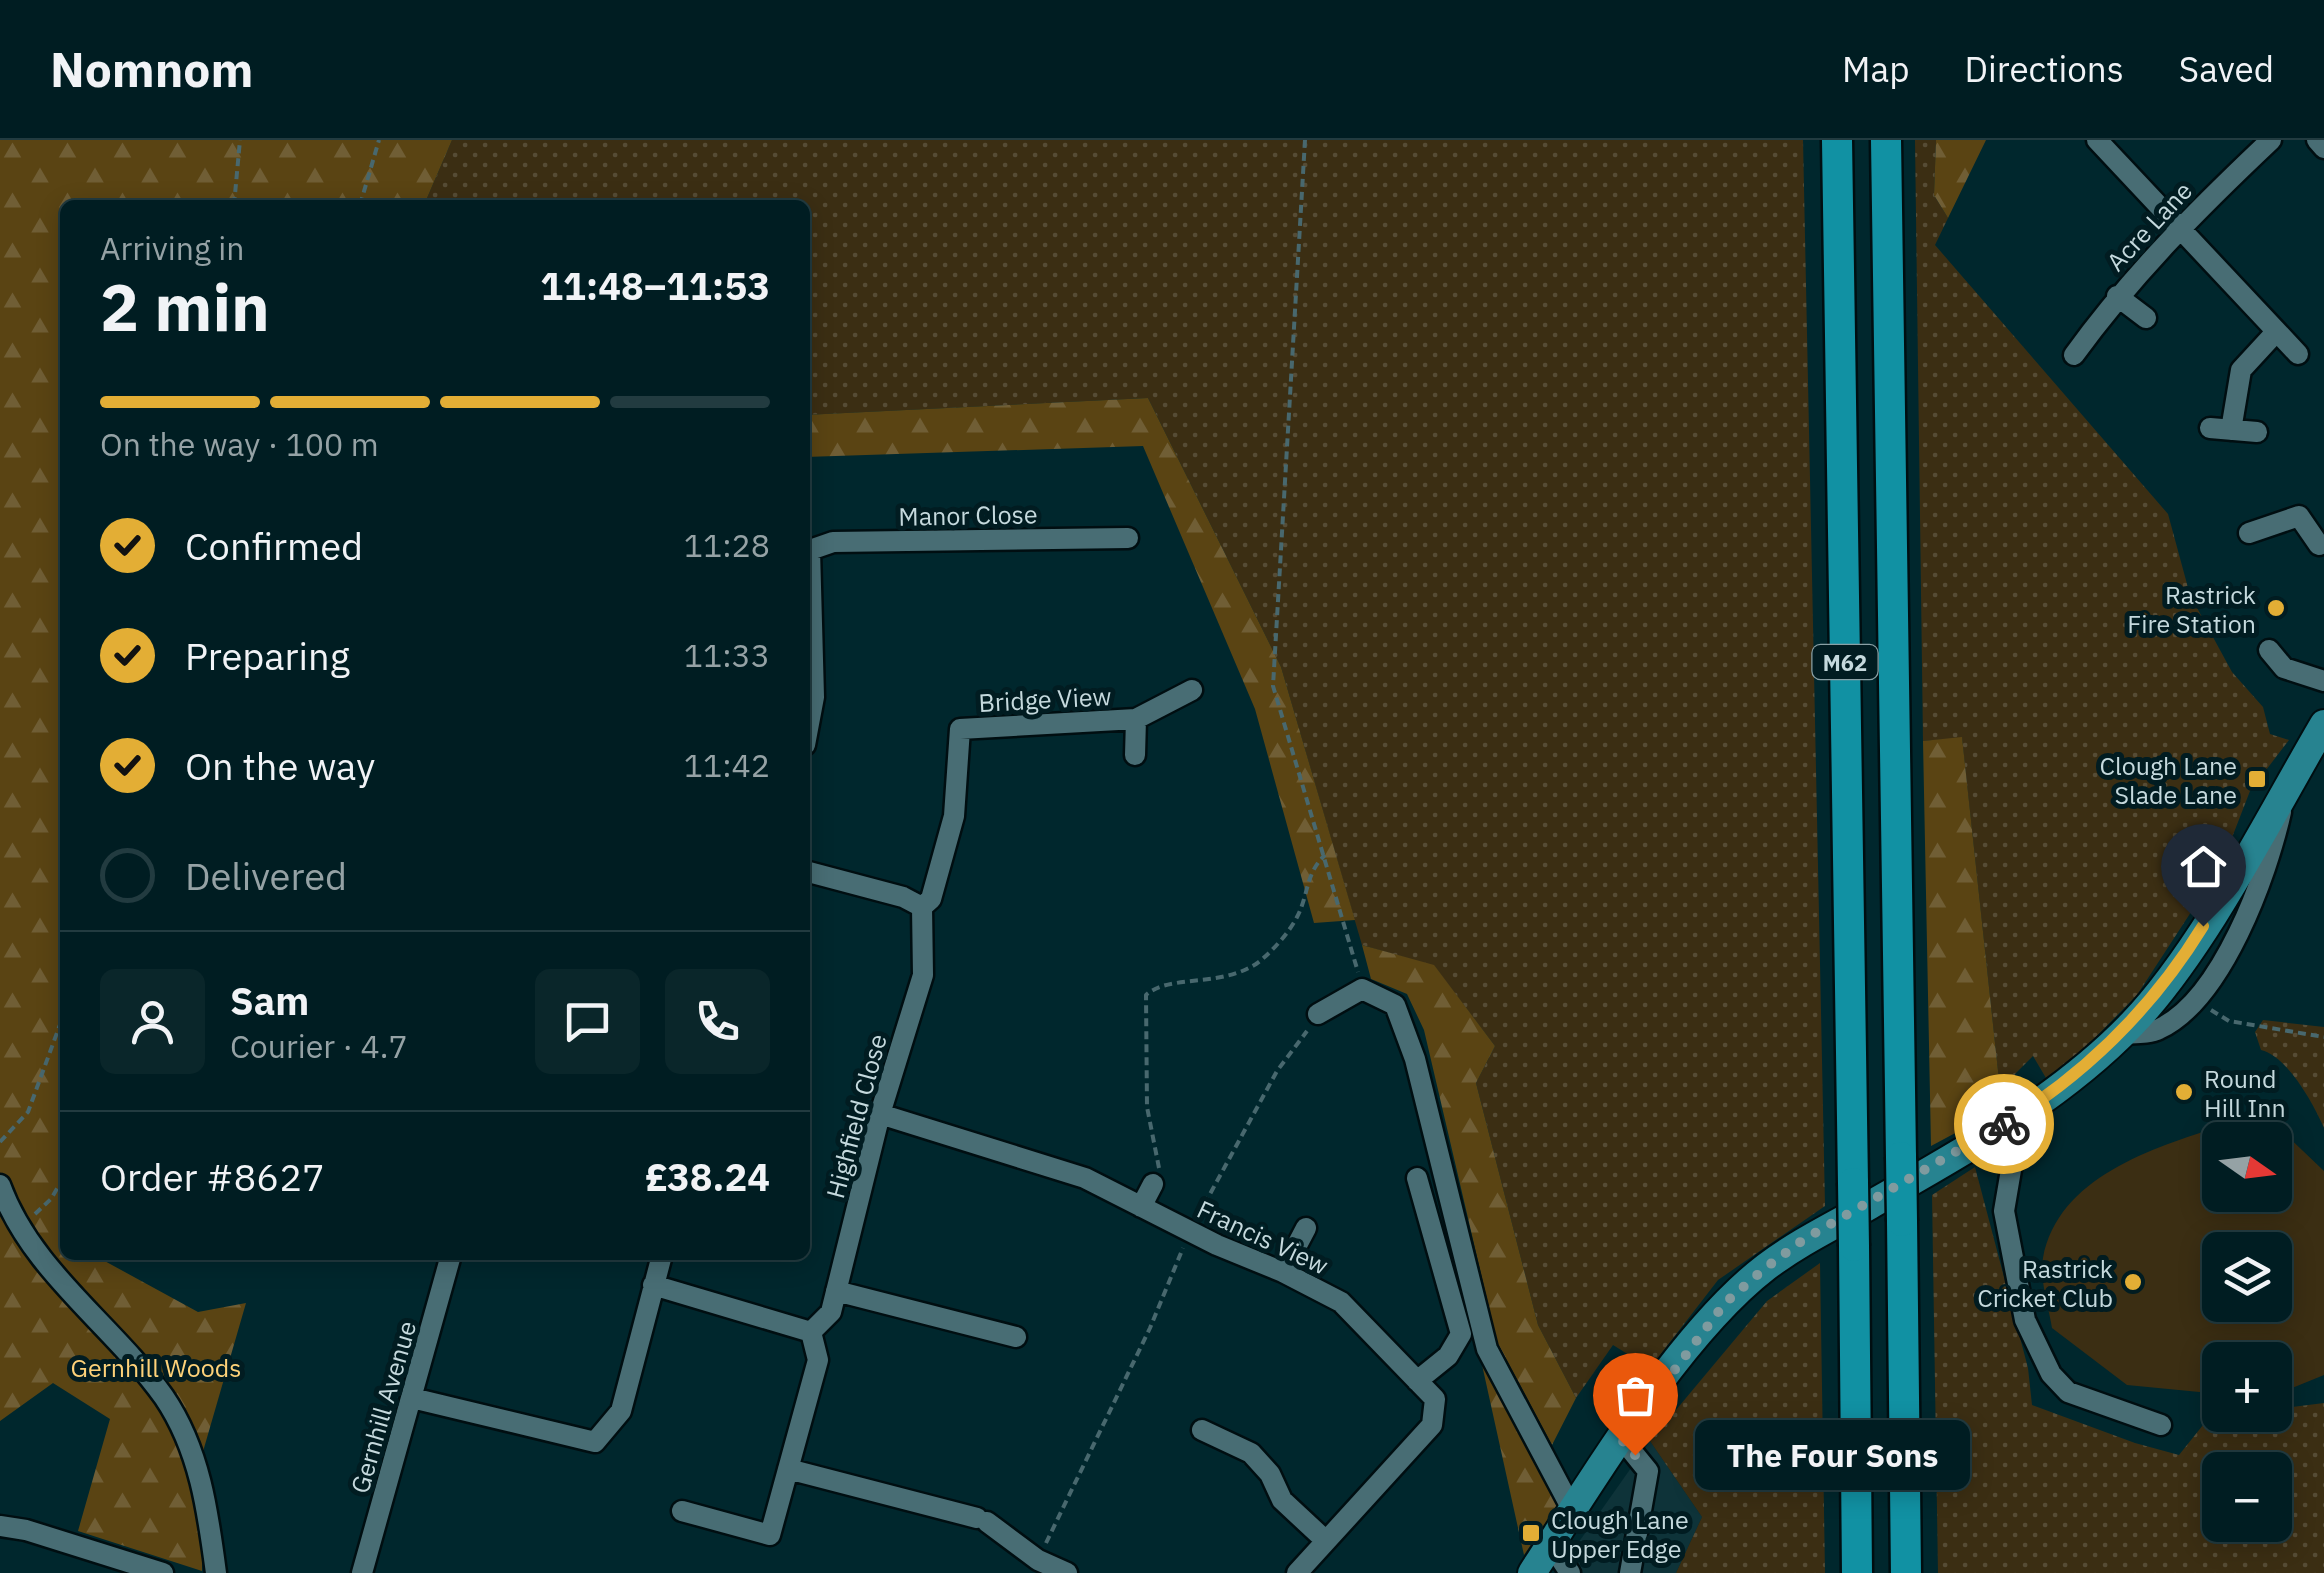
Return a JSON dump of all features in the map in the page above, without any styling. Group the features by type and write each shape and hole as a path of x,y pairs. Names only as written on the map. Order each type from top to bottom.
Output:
{"highway":[{"name":"M62","path":"1836,140 1858,1573"},
{"name":"M62","path":"1886,140 1906,1573"}],"main road":[{"path":"1532,1573 1622,1440 1725,1303 1803,1240 2054,1093 2121,1034 2186,954 2324,724"}],"street":[{"path":"2096,140 2298,354"},
{"name":"Acre Lane","path":"2074,355 2117,296 2179,226 2271,140"},
{"path":"2317,140 2324,148"},
{"path":"2117,296 2146,318"},
{"path":"2256,432 2220,429 2241,370 2276,332"},
{"path":"2250,532 2299,516 2319,545"},
{"name":"Manor Close","path":"810,547 833,542 1128,538"},
{"name":"Manor Close","path":"810,612 814,697 810,719"},
{"path":"2270,650 2284,668 2324,681"},
{"name":"Bridge View","path":"922,908 931,899 954,816 960,729 1136,718 1192,690"},
{"path":"1135,754 1136,718"},
{"path":"2121,1034 2158,1030 2194,1000 2252,912 2272,855 2285,790"},
{"path":"810,871 903,897 922,908"},
{"name":"Highfield Close","path":"811,1332 831,1312 880,1114 923,975 922,908"},
{"path":"1318,1014 1362,989 1395,1005 1407,1030 1488,1349 1572,1511"},
{"name":"Francis View","path":"880,1114 1086,1178 1283,1272 1341,1302 1435,1399 1432,1425 1297,1573"},
{"path":"1996,1128 2012,1170 2004,1210 2025,1320 2051,1374 2068,1392 2161,1425"},
{"path":"1417,1178 1462,1334 1448,1356 1417,1381"},
{"path":"1141,1207 1157,1183"},
{"path":"0,1185 18,1230 165,1399 204,1484 216,1573"},
{"path":"1283,1272 1306,1228"},
{"name":"Gernhill Avenue","path":"362,1573 450,1260"},
{"path":"412,1398 595,1442 621,1412 660,1260"},
{"path":"653,1285 811,1332 818,1360 770,1535 682,1510"},
{"path":"836,1292 1016,1337"},
{"path":"1202,1430 1251,1453 1270,1474 1282,1500 1326,1541"},
{"path":"1622,1440 1648,1471 1630,1573"},
{"path":"788,1468 982,1520 1035,1567 1067,1573"},
{"path":"0,1526 26,1530 163,1573"},
{"path":"1551,1544 1570,1573"}],"path":[{"path":"234,200 240,140"},
{"path":"362,200 380,140"},
{"path":"1305,140 1273,686 1362,989"},
{"path":"1157,1183 1147,1108 1146,994 1156,986 1226,980 1259,962 1298,916 1308,874 1325,854"},
{"path":"2194,1000 2228,1021 2324,1037"},
{"path":"1035,1567 1150,1328 1190,1230 1277,1071 1318,1014"},
{"path":"0,1142 28,1112 60,1025"},
{"path":"18,1230 51,1199 60,1184"}],"shaded area":[{"path":"452,140 1803,140 1825,1206 1718,1280 1650,1368 1613,1345 1576,1398 1538,1325 1476,1083 1495,1046 1434,966 1362,945 1281,667 1148,398 810,415 810,200 426,200"},
{"path":"1915,140 1936,140 1934,195 1948,218 1935,245 2168,514 2190,595 2232,672 2263,707 2270,734 2289,740 2250,791 2221,866 2137,995 2086,1047 2046,1078 2033,1056 2015,1074 2017,1097 2002,1108 1962,738 1923,741"},
{"path":"2263,1020 2324,1027 2324,1128 2289,1071 2261,1050 2255,1032"},
{"name":"Rastrick Cricket Club","path":"2202,1133 2202,1212 2292,1212 2292,1141 2324,1171 2324,1375 2292,1388 2292,1342 2202,1342 2202,1392 2127,1385 2052,1328 2042,1266 2052,1230 2088,1186 2112,1170"},
{"path":"1975,1167 2028,1368 2032,1405 2179,1455 2202,1426 2202,1432 2292,1432 2292,1407 2324,1403 2324,1573 1938,1573 1932,1195"},
{"path":"1820,1263 1825,1573 1676,1573 1702,1517 1650,1441 1767,1301"},
{"path":"1650,1441 1702,1517 1676,1573 1557,1573"}],"green space":[{"name":"Gernhill Woods","path":"0,140 452,140 426,200 60,200 60,1260 103,1260 198,1312 246,1303 204,1448 202,1571 78,1531 110,1419 53,1383 0,1421"},
{"path":"1936,140 1986,140 1948,218 1934,195"},
{"path":"1148,398 1281,667 1355,920 1314,923 1255,709 1143,446 810,457 810,415"},
{"path":"1962,737 2002,1108 1931,1146 1923,741"},
{"path":"1362,945 1434,965 1495,1046 1476,1083 1538,1325 1576,1398 1552,1445 1497,1342 1424,1030 1407,994 1371,979"},
{"path":"1477,1342 1562,1499 1524,1555"}],"way so far":[{"path":"1635,1455 1622,1440 1725,1303 1803,1240 1870,1205 2004,1124"}],"place":[{"name":"Rastrick Fire Station","path":"2276,608"},
{"name":"Clough Lane Slade Lane","path":"2257,779"},
{"name":"Round Hill Inn","path":"2184,1092"},
{"name":"Rastrick Cricket Club","path":"2133,1282"},
{"name":"The Four Sons","path":"1635,1455"},
{"name":"Clough Lane Upper Edge","path":"1531,1533"}],"route":[{"path":"2004,1124 2054,1093 2133,1024 2203,926"}]}
